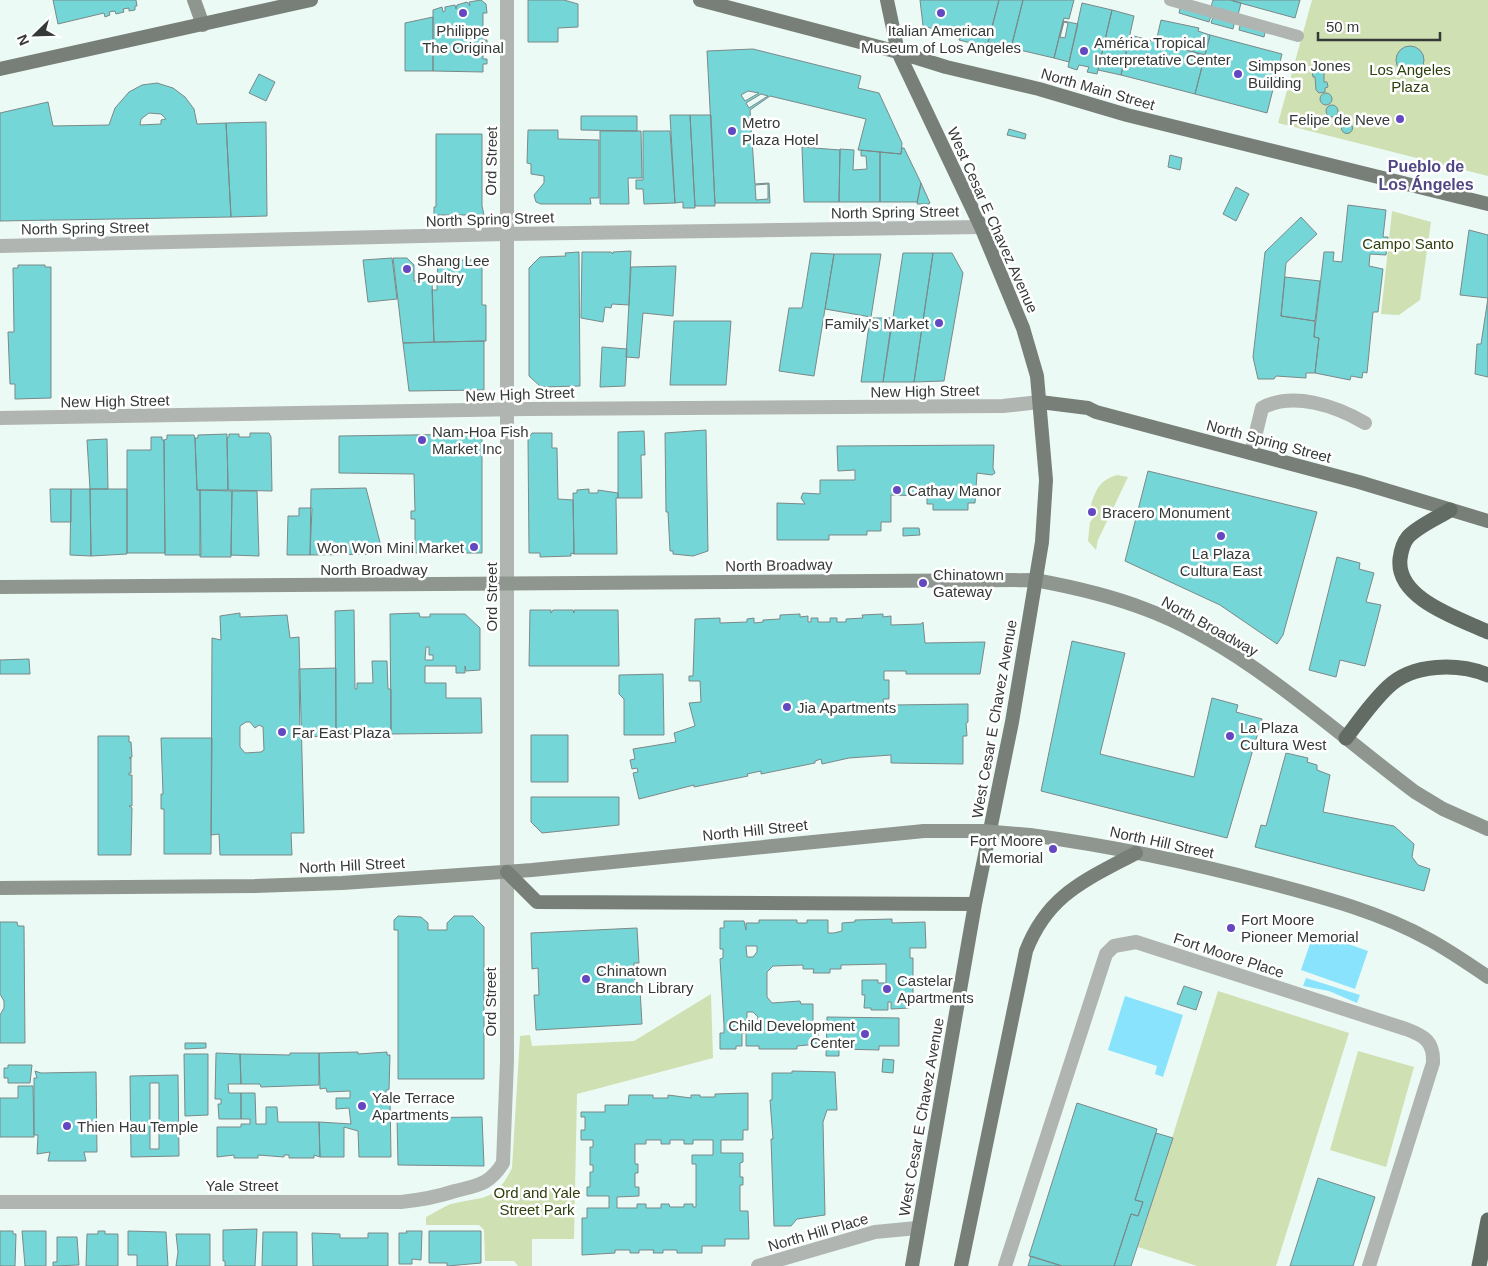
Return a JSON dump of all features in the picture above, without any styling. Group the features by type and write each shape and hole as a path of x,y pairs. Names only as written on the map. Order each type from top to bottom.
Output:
{"highway":[{"path":"1450,510 1409,536 1401,555 1400,565 1404,580 1411,592 1423,600 1488,632"},
{"path":"1346,738 1389,686 1417,671 1450,666 1488,675"},
{"path":"1479,1266 1488,1220"}],"main road":[{"path":"194,0 204,25"},
{"path":"0,69 311,0"},
{"name":"North Main Street","path":"700,0 898,52 946,67 1030,86 1127,115 1488,204"},
{"name":"West Cesar E Chavez Avenue","path":"887,0 898,52 981,227 1023,328 1037,376 1046,480 1042,542 1012,722 975,904 917,1228 912,1266"},
{"name":"North Spring Street","path":"1040,402 1088,408 1096,412 1488,520"},
{"name":"North Broadway","path":"0,587 1035,580 1079,588 1114,598 1147,609 1185,628 1256,671 1415,792 1443,809 1488,829"},
{"name":"North Hill Street","path":"0,888 255,886 342,883 507,872 924,831 982,831 1030,835 1136,853 1238,875 1324,898 1366,912 1429,939 1488,977"},
{"path":"961,1266 1026,951 1035,927 1056,901 1085,881 1136,853"},
{"path":"507,872 537,902 975,904"}],"street":[{"name":"Ord Street","path":"482,1184 496,1174 503,1163 505,1153 508,584 507,0"},
{"path":"1170,0 1298,36"},
{"name":"North Spring Street","path":"0,246 506,234 981,227"},
{"path":"1250,453 1262,408 1272,402 1298,400 1341,410 1365,423"},
{"name":"New High Street","path":"0,418 507,410 1003,406 1040,402"},
{"name":"Fort Moore Place","path":"1005,1266 1106,954 1114,946 1136,942 1406,1029 1424,1036 1429,1041 1433,1053 1433,1063 1369,1266"},
{"name":"Yale Street","path":"0,1202 401,1202 431,1199 482,1184"},
{"name":"North Hill Place","path":"758,1266 875,1232 917,1228"}],"green space":[{"name":"Los Angeles Plaza","path":"1312,0 1488,0 1488,176 1278,123"},
{"name":"Campo Santo","path":"1392,211 1431,222 1420,300 1399,315 1381,314"},
{"path":"1117,475 1128,477 1098,540 1096,550 1088,541 1090,522 1097,513 1091,505 1095,494 1103,482"},
{"path":"1218,991 1349,1033 1276,1266 1197,1266 1138,1247"},
{"name":"Ord and Yale Street Park","path":"711,994 713,1058 577,1094 574,1239 532,1239 532,1266 518,1266 514,1261 485,1261 484,1230 479,1225 426,1225 426,1217 451,1204 494,1193 506,1179 512,1168 520,1036 530,1035 532,1046 634,1041"},
{"path":"1358,1051 1414,1067 1386,1167 1330,1150"}],"water":[{"path":"1314,932 1368,951 1355,989 1301,970"},
{"path":"1306,978 1360,995 1357,1003 1329,991 1303,986"},
{"path":"1125,996 1183,1015 1163,1077 1155,1074 1157,1066 1108,1050"}],"building":[{"path":"53,0 136,0 137,6 135,6 135,10 123,9 124,12 116,14 115,11 109,12 110,15 105,17 104,13 58,24"},
{"path":"481,0 486,4 487,13 483,13 483,40 487,40 487,46 483,46 483,59 487,59 487,64 483,64 483,72 433,71 433,10 442,7 443,12 445,7 455,5 456,9 457,5 467,2 470,6 469,2"},
{"path":"528,0 564,0 578,4 578,27 558,28 558,42 528,42"},
{"path":"920,0 999,0 987,47 959,40 960,36 923,26"},
{"path":"999,0 1023,0 1011,48 988,42"},
{"path":"1023,0 1074,0 1069,19 1064,18 1054,58 1011,48"},
{"path":"1213,0 1230,0 1241,3 1238,15 1211,7"},
{"path":"1233,0 1300,0 1295,18 1233,1"},
{"path":"1082,3 1112,10 1097,74 1087,72 1089,67 1079,65 1077,70 1068,67"},
{"path":"1181,4 1212,13 1209,22 1179,13"},
{"path":"1112,10 1134,16 1121,75 1098,70"},
{"path":"1214,14 1235,20 1233,29 1211,23"},
{"path":"433,17 433,71 405,71 405,23"},
{"path":"1161,20 1199,28 1198,31 1210,35 1205,55 1156,42"},
{"path":"1063,21 1078,24 1069,62 1054,58"},
{"path":"1241,21 1266,28 1264,37 1239,30"},
{"path":"1064,22 1068,23 1065,38 1060,37"},
{"path":"1130,35 1205,55 1195,94 1121,75"},
{"name":"Simpson Jones Building","path":"1210,35 1282,54 1267,113 1195,94"},
{"path":"1410,46 1420,50 1424,60 1420,70 1410,74 1400,70 1396,60 1400,50"},
{"name":"Metro Plaza Hotel","path":"753,49 861,76 858,88 879,93 902,143 901,154 858,150 866,119 770,96 750,110 755,184 769,183 770,203 715,203 707,51","holes":["748,91 759,93 745,101 741,95","761,94 768,96 749,108 746,103","768,184 768,199 756,200 755,185"]},
{"path":"1320,66 1324,69 1324,82 1327,82 1328,87 1325,88 1325,92 1319,93 1316,90 1315,77 1313,77 1312,71 1314,67"},
{"path":"259,74 275,82 266,101 249,93"},
{"path":"157,83 173,88 185,97 194,109 197,124 226,123 231,217 0,221 0,113 48,102 53,126 109,125 115,108 129,92 142,85","holes":["149,113 161,114 166,119 161,120 161,124 140,125 141,119"]},
{"path":"1324,93 1328,93 1332,99 1328,105 1324,105 1320,101 1320,97"},
{"path":"1332,105 1338,111 1332,117 1326,111"},
{"path":"670,115 690,115 695,208 683,208 683,202 675,203"},
{"path":"690,115 711,115 715,206 695,206"},
{"path":"581,116 637,116 637,131 581,130"},
{"path":"1340,116 1345,121 1340,126 1335,121"},
{"path":"266,122 267,216 231,217 226,123"},
{"path":"1345,123 1349,123 1352,128 1351,132 1345,133 1342,130 1342,126"},
{"path":"1009,129 1026,134 1025,139 1007,135"},
{"path":"528,130 558,130 558,139 599,140 599,198 590,198 591,204 541,204 536,202 534,195 544,183 544,176 531,174 531,164 527,163"},
{"path":"600,131 641,131 642,178 628,178 629,204 600,204"},
{"path":"643,131 670,131 675,203 644,204 643,189 636,189 636,180 643,180"},
{"path":"436,134 482,134 482,206 484,215 434,215 434,207 436,207"},
{"path":"802,147 840,150 839,202 804,202"},
{"path":"902,148 904,148 921,183 917,202 880,202 880,152 901,154"},
{"path":"840,149 854,150 853,170 867,169 866,156 861,156 861,150 880,152 880,202 839,202"},
{"path":"1170,155 1182,158 1180,170 1168,167"},
{"path":"921,183 930,203 929,204 917,204"},
{"path":"1236,187 1249,194 1236,221 1223,214"},
{"path":"1348,205 1386,210 1383,237 1388,237 1386,255 1370,254 1369,266 1383,269 1378,312 1373,312 1367,373 1363,372 1362,378 1351,376 1350,380 1315,373 1319,338 1314,337 1324,252 1334,252 1333,261 1342,262"},
{"path":"1301,217 1317,234 1286,263 1281,316 1315,321 1314,337 1319,338 1315,373 1306,373 1306,378 1276,376 1274,379 1258,379 1253,357 1265,252"},
{"path":"1469,230 1488,235 1488,298 1460,295"},
{"path":"631,251 629,305 612,304 611,308 605,307 603,322 581,318 582,252 611,252 613,254 613,252"},
{"path":"579,252 580,386 541,387 529,376 529,268 540,257 566,256 565,253"},
{"path":"811,253 834,254 814,376 779,371 789,308 802,308"},
{"path":"903,253 933,253 914,382 883,382"},
{"path":"933,253 952,253 963,273 944,381 914,382"},
{"path":"834,254 881,254 871,317 825,309"},
{"path":"438,257 452,257 452,260 475,260 482,266 482,305 486,305 486,341 434,342 432,290 437,290"},
{"path":"392,258 397,299 368,302 363,260"},
{"path":"393,258 407,258 414,265 414,281 432,280 434,342 403,343"},
{"path":"18,265 45,265 45,267 51,267 51,398 15,399 15,384 10,384 8,332 14,332 13,268 18,268"},
{"path":"676,266 673,316 643,313 639,358 626,357 631,267"},
{"path":"1285,277 1320,281 1315,321 1281,316"},
{"path":"1488,298 1488,377 1475,374 1477,344 1481,344"},
{"path":"870,318 892,318 883,382 861,382"},
{"path":"674,321 731,321 726,385 670,385"},
{"path":"484,341 484,390 409,391 403,343"},
{"path":"602,347 627,349 625,386 600,387"},
{"path":"706,430 708,551 693,556 673,554 673,551 670,551 668,512 666,512 665,433"},
{"path":"644,431 645,455 641,455 642,498 618,498 618,432"},
{"path":"250,433 269,433 271,437 272,491 228,490 227,438 229,434 239,434 239,437 250,437"},
{"path":"532,433 552,433 552,448 557,448 558,499 573,500 574,554 571,553 571,556 540,557 540,553 529,553 528,439"},
{"path":"227,434 228,490 197,490 195,438 198,438 198,435"},
{"path":"479,434 482,438 482,553 415,553 415,519 411,519 411,511 415,511 414,474 339,473 339,436"},
{"path":"167,435 194,435 195,438 197,490 200,490 201,555 165,555 164,440 167,439"},
{"path":"151,437 162,437 162,440 164,440 165,553 127,553 127,450 151,450"},
{"path":"107,439 108,489 90,489 87,440"},
{"name":"Cathay Manor","path":"994,445 993,468 995,473 992,475 977,473 975,503 968,503 968,510 933,510 933,504 927,504 927,496 891,495 891,522 881,522 881,531 867,531 867,535 829,535 829,540 777,540 777,503 805,504 801,498 803,493 820,494 820,480 855,480 855,470 838,471 837,446"},
{"name":"La Plaza Cultura East","path":"1148,471 1317,512 1283,635 1277,644 1220,605 1125,561"},
{"path":"366,488 383,554 310,555 311,489"},
{"path":"50,489 71,489 71,522 51,522"},
{"path":"71,489 90,489 91,556 70,555"},
{"path":"90,489 127,489 127,554 91,556"},
{"path":"589,489 589,493 598,493 598,490 618,493 618,498 616,498 617,554 574,554 573,493 577,493 577,490"},
{"path":"200,490 232,491 231,557 200,557"},
{"path":"232,491 257,491 259,556 231,555"},
{"path":"299,508 312,508 310,555 287,555 288,516 299,516"},
{"path":"903,528 919,528 920,535 903,536"},
{"path":"1337,557 1360,563 1359,569 1374,573 1366,602 1381,605 1365,666 1340,660 1336,677 1309,670"},
{"path":"354,610 355,689 357,689 357,683 373,683 372,661 387,661 388,689 391,689 391,734 336,734 335,611"},
{"path":"530,610 551,610 551,613 553,610 573,610 574,613 574,610 618,610 619,666 529,666"},
{"name":"Far East Plaza","path":"240,613 240,617 287,615 290,638 299,637 304,833 291,833 292,855 220,855 219,834 211,835 212,638 221,640 220,616","holes":["250,722 255,728 259,725 263,727 264,750 261,752 245,753 240,747 240,726"]},
{"path":"419,613 420,617 430,617 430,614 465,614 480,628 480,670 466,671 465,666 465,673 456,673 456,666 425,666 425,683 446,683 446,698 481,698 482,733 391,734 390,614","holes":["426,647 429,647 429,655 433,655 433,660 425,660"]},
{"name":"Jia Apartments","path":"800,614 800,617 808,616 808,622 811,622 811,618 818,618 818,622 830,622 830,618 837,618 837,622 846,622 846,619 863,618 862,615 883,614 883,617 891,616 891,625 921,624 923,622 925,643 985,642 980,674 906,674 906,671 884,671 884,680 889,680 889,699 883,699 884,709 893,709 893,705 968,704 967,736 963,736 963,764 891,763 891,755 849,758 822,764 821,759 815,761 815,763 761,774 761,771 747,774 748,776 694,787 694,785 639,799 633,773 638,772 637,768 632,769 630,760 635,759 633,749 676,742 674,733 695,726 689,703 701,702 700,681 689,681 689,676 693,676 695,619 720,618 720,623 747,622 747,619 754,618 754,623 763,622 763,620 780,619 780,615"},
{"name":"La Plaza Cultura West","path":"1072,641 1125,653 1100,754 1194,777 1212,698 1238,705 1236,712 1262,719 1227,838 1041,791"},
{"path":"29,659 30,674 0,674 0,660"},
{"path":"336,668 336,736 300,737 299,669"},
{"path":"663,674 664,735 624,735 624,699 619,694 619,675"},
{"path":"531,735 568,735 568,782 531,782"},
{"path":"98,736 129,736 129,742 131,742 132,757 129,758 131,758 131,773 129,775 132,775 132,806 129,806 132,808 131,855 98,855"},
{"path":"161,738 212,738 211,854 164,854 164,809 161,809 161,794 163,794"},
{"name":"La Plaza Cultura West","path":"1286,753 1308,758 1307,762 1317,765 1317,770 1330,775 1323,812 1394,826 1414,844 1412,857 1418,865 1430,869 1424,891 1255,847 1261,825 1266,826"},
{"path":"531,797 619,797 619,825 542,833 531,822"},
{"path":"398,916 421,917 428,923 428,930 447,930 447,923 454,916 473,916 484,927 484,1079 398,1079 398,930 394,930 394,920"},
{"name":"Castelar Apartments","path":"892,919 892,923 925,922 926,948 910,948 910,958 913,958 913,996 910,996 910,1008 891,1009 891,1002 888,1002 888,1010 864,1008 865,995 862,995 862,980 878,980 878,983 886,983 886,964 841,965 841,969 830,969 830,973 813,973 814,969 803,969 803,965 773,966 767,972 767,997 772,1003 800,1001 801,1004 813,1004 813,1023 814,1026 818,1026 818,1044 797,1046 797,1049 759,1049 759,1046 746,1046 746,1033 742,1033 742,1046 736,1046 736,1049 720,1049 720,1033 724,1033 724,1025 720,959 723,958 723,949 720,949 720,928 724,928 724,921 744,921 746,930 746,923 759,923 759,920 797,920 797,923 807,923 807,920 828,920 828,933 834,933 842,931 842,923 855,922 855,920","holes":["746,946 757,946 757,952 753,957 747,957","747,1012 753,1012 758,1017 757,1023 747,1023"]},
{"path":"0,922 17,922 18,926 24,926 25,1043 0,1043 0,1015 4,1008 4,1001 0,994"},
{"name":"Chinatown Branch Library","path":"637,928 639,963 634,963 635,989 640,989 642,1024 536,1030 534,995 539,995 538,968 532,969 531,933"},
{"path":"1184,986 1202,992 1196,1010 1177,1004"},
{"path":"827,1017 899,1018 899,1046 879,1046 879,1050 839,1049 839,1056 826,1056"},
{"path":"185,1043 206,1043 206,1048 185,1049"},
{"name":"Yale Terrace Apartments","path":"358,1052 358,1054 387,1052 387,1055 390,1055 389,1090 386,1090 386,1097 390,1097 391,1157 359,1157 358,1131 344,1127 344,1157 320,1157 319,1122 351,1124 349,1108 336,1109 336,1098 350,1098 350,1091 327,1092 326,1088 320,1089 319,1053"},
{"path":"216,1053 240,1054 241,1084 228,1084 229,1093 241,1093 241,1119 219,1119 218,1104 221,1104 221,1099 215,1099"},
{"path":"290,1053 319,1053 319,1085 261,1087 260,1084 241,1084 240,1054 290,1055"},
{"path":"184,1054 208,1054 208,1115 185,1116"},
{"path":"883,1059 894,1060 893,1073 882,1072"},
{"path":"8,1065 32,1065 30,1083 8,1083 8,1078 4,1078 4,1068 8,1068"},
{"path":"35,1071 41,1073 96,1072 97,1152 84,1152 86,1161 48,1161 50,1152 37,1154 38,1135 34,1135 34,1078 37,1078"},
{"path":"792,1071 835,1072 837,1110 827,1110 823,1122 825,1215 797,1219 791,1226 774,1226 771,1139 773,1139 770,1100 772,1100 772,1073 792,1073"},
{"path":"178,1075 179,1156 131,1157 130,1076","holes":["150,1083 159,1083 159,1149 150,1149"]},
{"path":"18,1086 33,1086 34,1137 0,1137 0,1098 18,1098"},
{"path":"241,1093 255,1093 256,1124 266,1124 266,1107 277,1107 278,1122 319,1122 320,1157 314,1155 314,1158 289,1158 289,1155 284,1155 284,1157 258,1155 258,1158 234,1158 234,1155 217,1157 217,1127 241,1127 241,1124 250,1124 250,1119 241,1119"},
{"path":"748,1093 748,1130 743,1130 743,1140 721,1140 721,1153 743,1153 743,1162 740,1163 740,1177 743,1177 743,1185 740,1185 740,1211 748,1211 749,1239 725,1239 725,1246 702,1246 702,1253 677,1253 677,1250 663,1250 663,1253 653,1253 654,1250 639,1250 639,1253 630,1253 630,1250 615,1250 615,1253 582,1255 582,1218 587,1218 587,1208 609,1208 609,1196 587,1196 587,1187 590,1187 590,1172 593,1172 593,1165 590,1165 590,1147 593,1147 593,1140 581,1140 581,1130 585,1130 585,1117 581,1117 581,1112 605,1112 605,1105 628,1105 629,1095 653,1095 653,1098 668,1098 668,1095 691,1098 691,1095 715,1097 715,1094","holes":["646,1140 661,1140 661,1144 670,1144 670,1140 684,1140 684,1144 693,1144 693,1140 713,1140 713,1155 692,1155 692,1164 696,1164 696,1207 693,1207 693,1204 684,1204 684,1207 670,1207 669,1204 661,1204 661,1208 646,1208 646,1204 637,1204 637,1208 617,1208 617,1197 639,1196 639,1187 635,1187 635,1173 638,1173 638,1164 635,1164 635,1144 646,1144"]},
{"path":"1077,1103 1157,1129 1135,1200 1143,1202 1138,1216 1131,1214 1114,1266 1062,1266 1029,1256"},
{"path":"482,1117 484,1166 398,1165 397,1118"},
{"path":"1156,1133 1173,1138 1131,1266 1114,1266 1131,1214 1138,1216 1143,1202 1135,1200"},
{"path":"1318,1178 1375,1197 1353,1266 1290,1266"},
{"path":"257,1229 255,1266 225,1266 225,1261 223,1261 223,1230"},
{"path":"0,1231 13,1231 13,1234 16,1234 15,1266 0,1266"},
{"path":"22,1231 46,1231 46,1266 25,1266"},
{"path":"98,1231 105,1231 105,1234 118,1234 118,1266 86,1266 87,1234 98,1234"},
{"path":"128,1231 166,1232 168,1266 137,1266 137,1255 128,1255"},
{"path":"406,1231 422,1231 421,1260 412,1259 412,1264 399,1264 399,1233 407,1233"},
{"path":"429,1231 481,1231 481,1263 447,1266 447,1263 429,1263"},
{"path":"263,1232 297,1232 297,1266 262,1266"},
{"path":"312,1233 340,1234 340,1238 368,1238 368,1233 388,1233 388,1266 313,1266"},
{"path":"176,1234 210,1234 210,1266 176,1266 178,1252"},
{"path":"57,1237 77,1237 79,1265 53,1266 53,1262 57,1262"},
{"path":"1031,1256 1062,1266 1028,1266"}],"place":[{"name":"Philippe The Original","path":"463,13"},
{"name":"Italian American Museum of Los Angeles","path":"941,13"},
{"name":"América Tropical Interpretative Center","path":"1084,51"},
{"name":"Simpson Jones Building","path":"1238,74"},
{"name":"Felipe de Neve","path":"1400,119"},
{"name":"Metro Plaza Hotel","path":"732,131"},
{"name":"Shang Lee Poultry","path":"407,269"},
{"name":"Family's Market","path":"939,323"},
{"name":"Nam-Hoa Fish Market Inc","path":"422,440"},
{"name":"Cathay Manor","path":"897,490"},
{"name":"Bracero Monument","path":"1092,512"},
{"name":"La Plaza Cultura East","path":"1221,536"},
{"name":"Won Won Mini Market","path":"474,547"},
{"name":"Chinatown Gateway","path":"923,583"},
{"name":"Jia Apartments","path":"787,707"},
{"name":"Far East Plaza","path":"282,732"},
{"name":"La Plaza Cultura West","path":"1230,736"},
{"name":"Fort Moore Memorial","path":"1053,849"},
{"name":"Fort Moore Pioneer Memorial","path":"1231,928"},
{"name":"Chinatown Branch Library","path":"586,979"},
{"name":"Castelar Apartments","path":"887,989"},
{"name":"Child Development Center","path":"865,1034"},
{"name":"Yale Terrace Apartments","path":"362,1106"},
{"name":"Thien Hau Temple","path":"67,1126"}],"district":[{"name":"Pueblo de Los Ángeles","path":"1426,175"}]}
